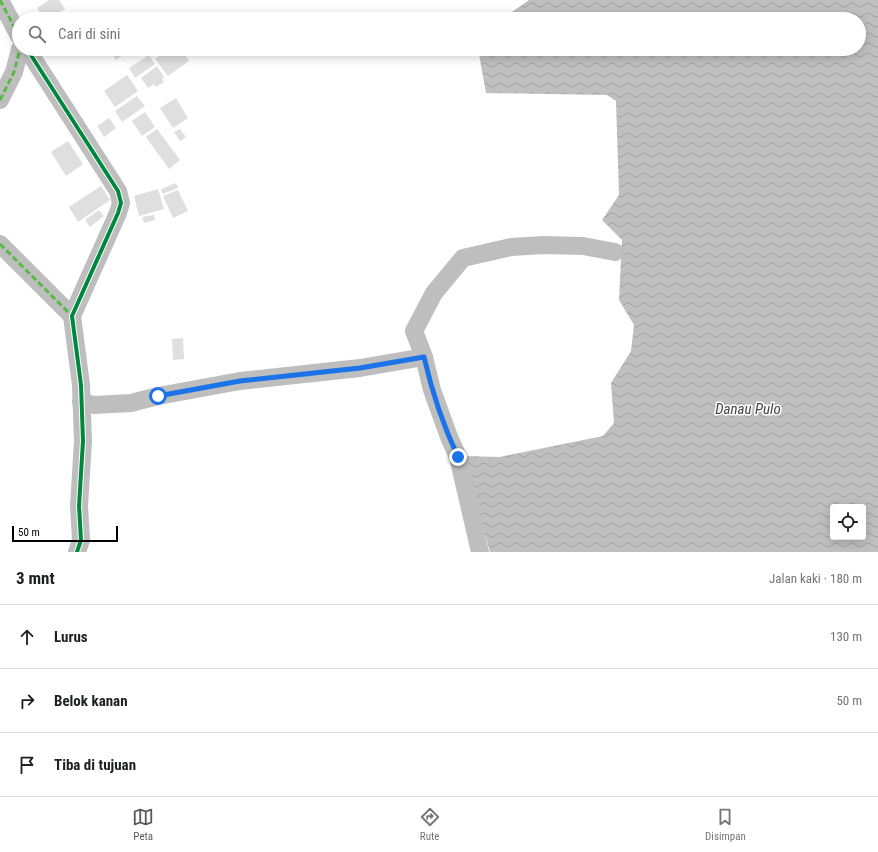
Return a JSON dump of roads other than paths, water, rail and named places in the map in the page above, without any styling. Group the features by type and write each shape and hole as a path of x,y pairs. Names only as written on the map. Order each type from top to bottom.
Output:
{"street":[{"path":"0,0 12,23"},
{"path":"0,100 14,72 18,56"},
{"path":"32,56 118,190 121,203 101,254 72,316 81,402 83,441 79,506 81,540 77,552"},
{"path":"0,244 72,316"},
{"path":"480,552 458,457 432,390 424,357 414,331 434,293 463,258 511,247 544,245 583,246 615,252"},
{"path":"81,402 94,405 124,404 240,381 360,368 424,357"}],"water":[{"name":"Danau Pulo","path":"529,0 878,0 878,552 490,552 463,456 499,457 603,436 614,423 611,383 631,351 634,325 619,300 622,240 602,220 619,195 616,101 607,95 486,93 479,56 866,56 866,12 512,12"}]}
